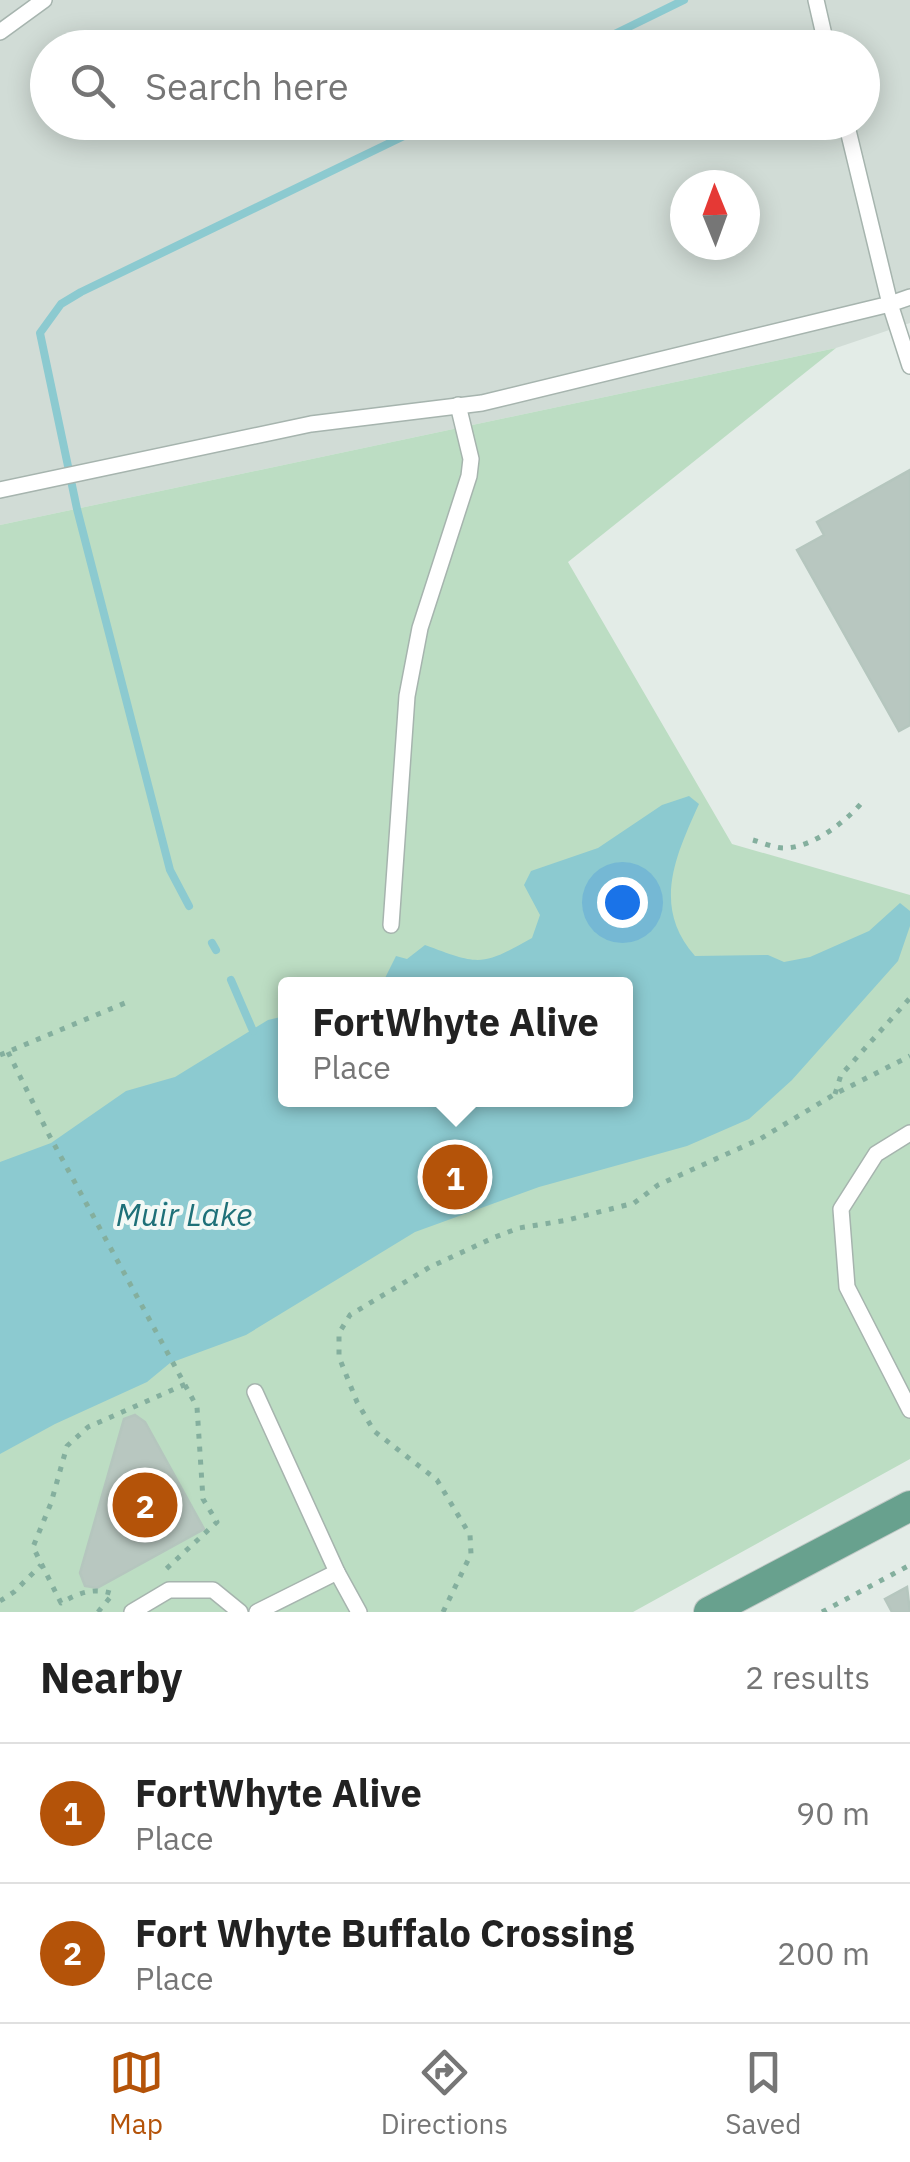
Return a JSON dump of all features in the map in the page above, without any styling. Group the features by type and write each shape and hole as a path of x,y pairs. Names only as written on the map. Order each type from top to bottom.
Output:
{"main road":[{"path":"709,1612 910,1506"}],"lane":[{"path":"0,32 44,0"},
{"path":"816,0 823,30"},
{"path":"850,140 890,304 910,366"},
{"path":"0,490 311,424 482,402 910,296"},
{"path":"390,925 412,662 469,476 471,458 458,406"},
{"path":"910,1132 876,1154 842,1210 847,1287 910,1410"},
{"path":"255,1392 359,1612"},
{"path":"256,1612 337,1572"},
{"path":"132,1612 170,1590 213,1590 240,1612"}],"path":[{"path":"753,840 786,848 825,834 851,816 865,799"},
{"path":"835,1094 841,1074 910,998"},
{"path":"0,1055 125,1003"},
{"path":"8,1052 197,1407 203,1499 217,1522 162,1572"},
{"path":"443,1612 471,1554 470,1535 437,1480 374,1431 357,1402 340,1357 339,1333 350,1316 430,1267 495,1237 519,1228 634,1203 658,1185 760,1139 835,1094 910,1056"},
{"path":"98,1612 113,1594 100,1589 60,1602 33,1547 51,1503 67,1446 88,1427 186,1384"},
{"path":"0,1601 41,1565"},
{"path":"822,1612 910,1566"}],"shaded area":[{"path":"0,0 910,0 910,323 836,348 0,525"}],"green space":[{"path":"836,348 568,562 732,844 910,895 910,1459 633,1612 0,1612 0,525"}],"water":[{"name":"Muir Lake","path":"689,796 699,804 676,862 671,900 682,938 695,956 768,955 784,962 810,957 869,931 900,903 910,911 910,926 898,961 792,1080 749,1119 687,1146 539,1187 415,1232 246,1335 170,1363 147,1382 0,1454 0,1162 51,1143 126,1091 175,1077 278,1018 278,1107 633,1107 633,977 386,977 396,956 407,959 425,945 480,960 532,938 540,915 524,885 531,871 598,848 662,805"}],"building":[{"path":"910,470 910,725 899,731 797,550 824,535 817,522"},
{"path":"135,1415 145,1422 204,1529 97,1588 85,1586 80,1573 124,1419"},
{"path":"907,1587 910,1612 892,1612 885,1599"}],"waterway":[{"path":"623,30 684,0"},
{"path":"189,906 170,870 77,509 40,333 61,304 81,292 396,140"},
{"path":"212,943 216,950"},
{"path":"231,980 253,1031"}],"place":[{"name":"FortWhyte Alive","path":"455,1177"},
{"name":"Fort Whyte Buffalo Crossing","path":"145,1505"}]}
